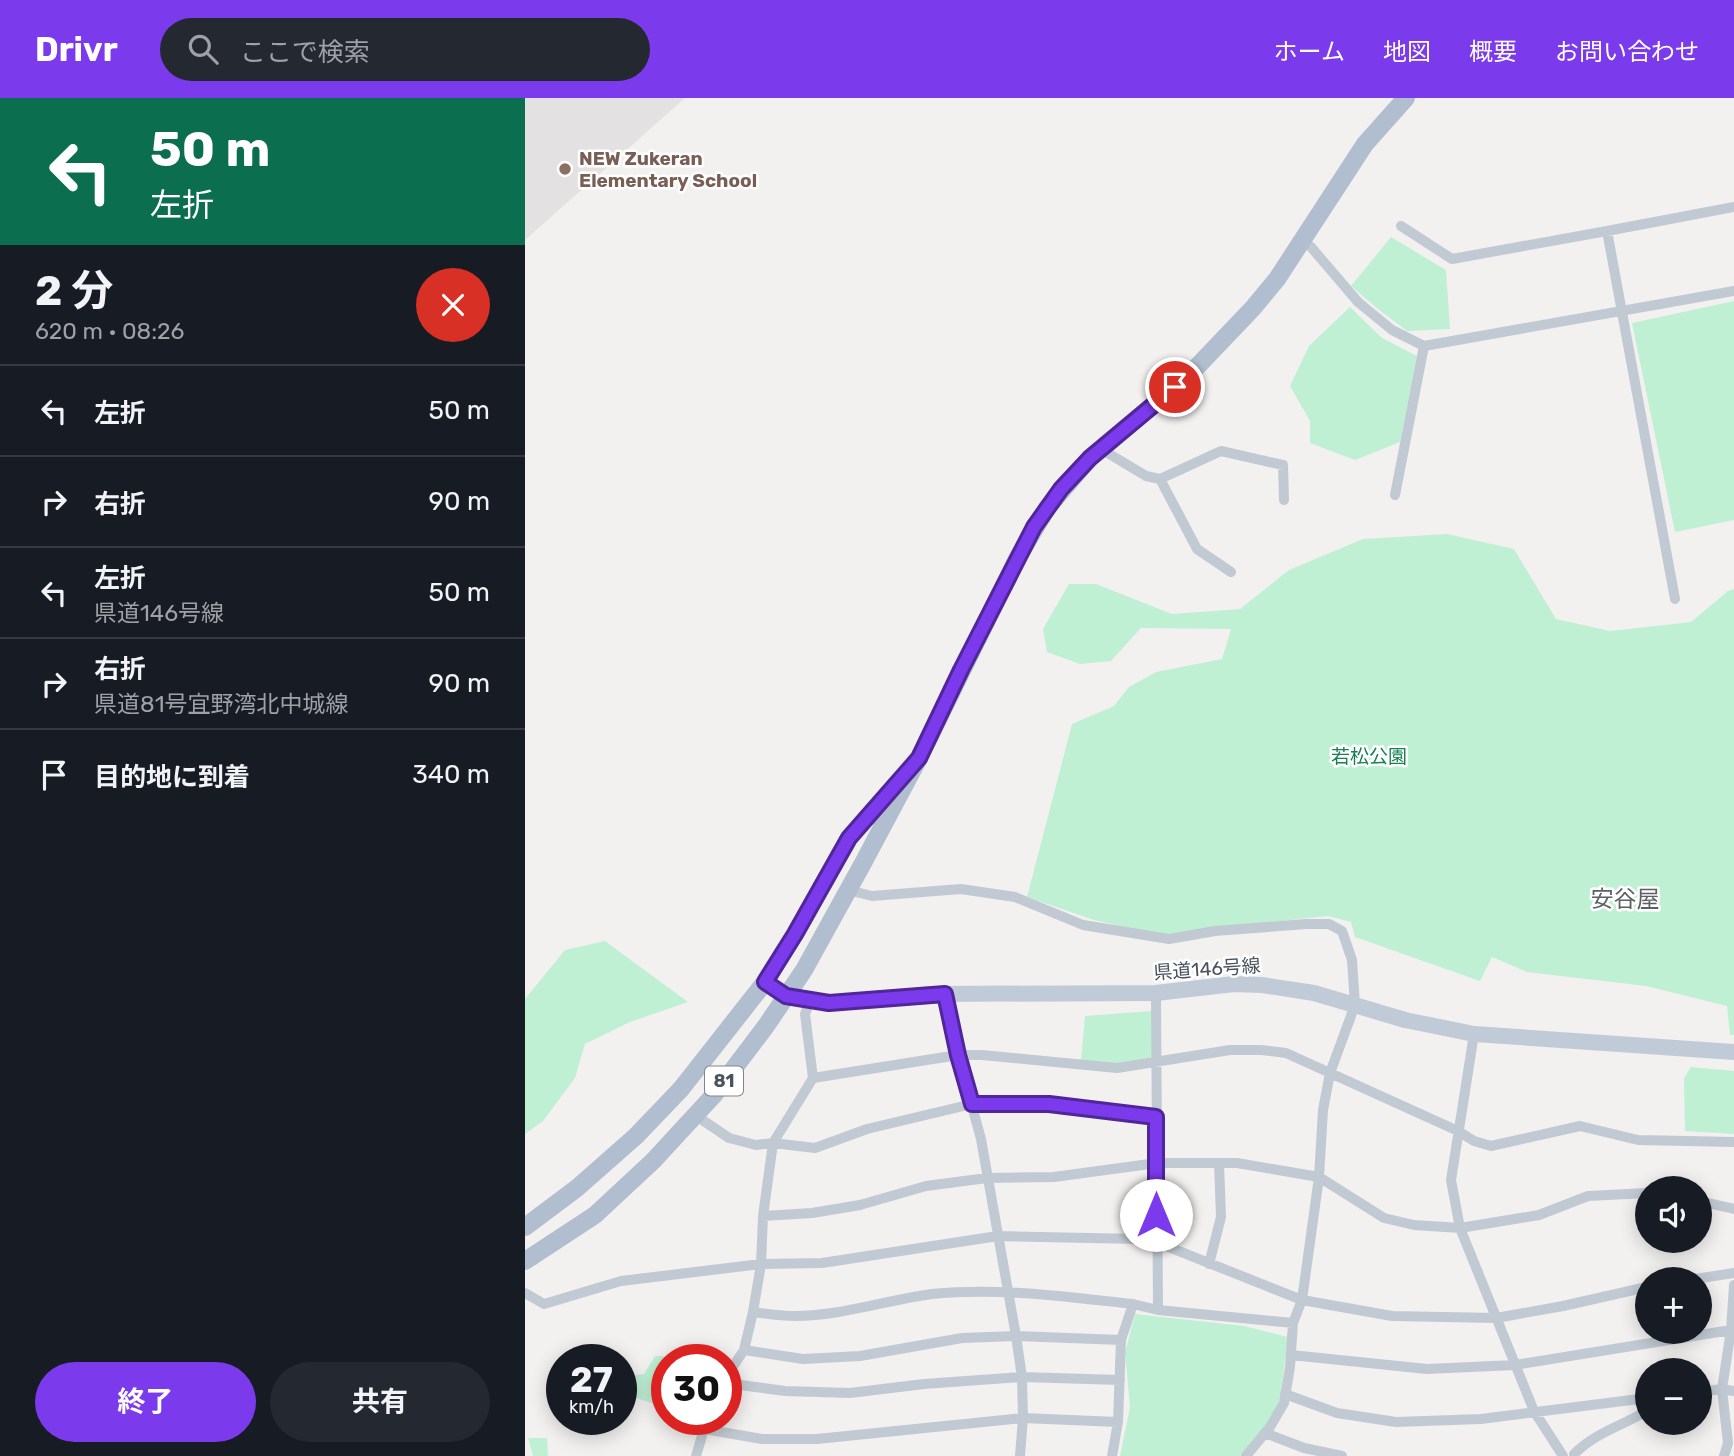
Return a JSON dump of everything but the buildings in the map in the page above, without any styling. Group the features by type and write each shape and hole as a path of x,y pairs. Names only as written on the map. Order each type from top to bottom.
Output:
{"main road":[{"name":"81","path":"525,1261 595,1215 653,1161 695,1115 766,1026 804,970 919,758 1034,527 1061,489 1101,449 1220,344 1277,279 1365,144 1406,98"},
{"name":"81","path":"525,1227 577,1188 636,1136 681,1089 765,982 849,838 919,758"},
{"name":"県道146号線","path":"765,982 786,996 829,1003 945,994 1156,993 1234,984 1262,985 1314,993 1442,1029 1474,1034 1734,1052"}],"street":[{"path":"1401,226 1453,260 1734,207"},
{"path":"1607,231 1675,598"},
{"path":"1301,241 1311,247 1358,302 1392,330 1424,346 1734,291"},
{"path":"1395,495 1424,346"},
{"path":"1101,449 1146,476 1160,479 1221,451 1283,465 1283,500"},
{"path":"1160,479 1197,549 1231,572"},
{"path":"848,890 872,896 961,889 1015,897 1083,925 1169,939 1215,931 1306,924 1329,924 1342,931 1352,960 1355,1005 1330,1073 1323,1110 1319,1177 1302,1300 1293,1323 1284,1404 1246,1456"},
{"path":"1156,993 1158,1310"},
{"path":"945,994 981,1139 1016,1336 1022,1377 1020,1456 1030,1456"},
{"path":"742,1353 761,1265 763,1216 773,1143 813,1078 805,1014 810,1001"},
{"path":"1474,1034 1451,1180 1460,1228 1534,1411 1569,1455 1607,1429 1635,1418"},
{"path":"813,1078 958,1055 1117,1068 1230,1050 1261,1050 1286,1053 1490,1146 1580,1126 1638,1140 1734,1142"},
{"path":"695,1115 729,1138 756,1145 773,1143 815,1148 867,1129 972,1104 1049,1104 1156,1117"},
{"path":"763,1216 860,1205 926,1186 987,1178 1054,1177 1157,1163 1237,1163 1319,1177 1384,1218 1414,1225 1460,1228 1539,1215 1588,1196 1635,1194"},
{"path":"1209,1264 1221,1217 1219,1163"},
{"path":"1712,1204 1734,1209"},
{"path":"525,1293 544,1304 621,1281 761,1265 822,1263 998,1236 1138,1239 1156,1242 1302,1300 1392,1316 1496,1318 1635,1290"},
{"path":"1712,1276 1734,1273"},
{"path":"1724,1456 1728,1443 1722,1389 1731,1330 1734,1285"},
{"path":"753,1312 796,1316 930,1295 1008,1291 1133,1304 1158,1310 1293,1323"},
{"path":"1112,1456 1118,1422 1121,1340 1133,1304"},
{"path":"1291,1354 1427,1369 1515,1365 1731,1330"},
{"path":"744,1350 814,1359 860,1356 962,1338 1016,1336 1121,1340"},
{"path":"742,1385 785,1391 850,1393 924,1384 1022,1377 1120,1380"},
{"path":"1712,1390 1734,1391"},
{"path":"1285,1394 1337,1413 1396,1422 1481,1419 1635,1399"},
{"path":"742,1433 762,1438 817,1439 1023,1418 1118,1422"},
{"path":"1265,1433 1304,1448 1342,1456"},
{"path":"696,1456 702,1435"}],"shaded area":[{"name":"NEW Zukeran Elementary School","path":"525,98 685,98 525,240"}],"green space":[{"path":"1391,237 1446,270 1450,329 1407,331 1351,286"},
{"path":"1734,301 1734,520 1675,532 1632,323"},
{"path":"1350,307 1382,338 1417,356 1400,442 1355,460 1310,443 1310,421 1290,386 1309,346"},
{"name":"若松公園","path":"1447,534 1514,549 1556,619 1610,631 1691,622 1734,589 1734,1035 1730,1035 1727,1006 1646,986 1527,972 1492,957 1480,981 1355,937 1351,922 1328,916 1212,928 1164,936 1094,920 1027,897 1072,724 1114,706 1129,687 1156,672 1222,659 1231,629 1141,628 1111,661 1080,664 1047,652 1043,629 1069,584 1096,584 1172,614 1240,609 1289,570 1363,539"},
{"path":"605,941 688,1002 630,1022 585,1044 575,1078 543,1121 525,1134 525,999 565,950"},
{"path":"1152,1011 1154,1059 1116,1065 1081,1061 1085,1016"},
{"path":"1691,1067 1734,1071 1734,1134 1685,1131 1684,1078"},
{"path":"1135,1314 1244,1326 1288,1337 1280,1400 1269,1422 1240,1456 1120,1456 1130,1407 1125,1353"},
{"path":"651,1363 651,1403 637,1398 637,1375 644,1374"},
{"path":"528,1438 547,1438 548,1456 533,1456"}],"place":[{"name":"NEW Zukeran Elementary School","path":"565,169"}],"district":[{"name":"安谷屋","path":"1625,899"}],"route":[{"path":"1156,1215 1156,1117 1049,1104 972,1104 945,994 829,1003 786,996 765,982 849,838 919,758 1017,559 1047,508 1090,458 1175,387"}]}
